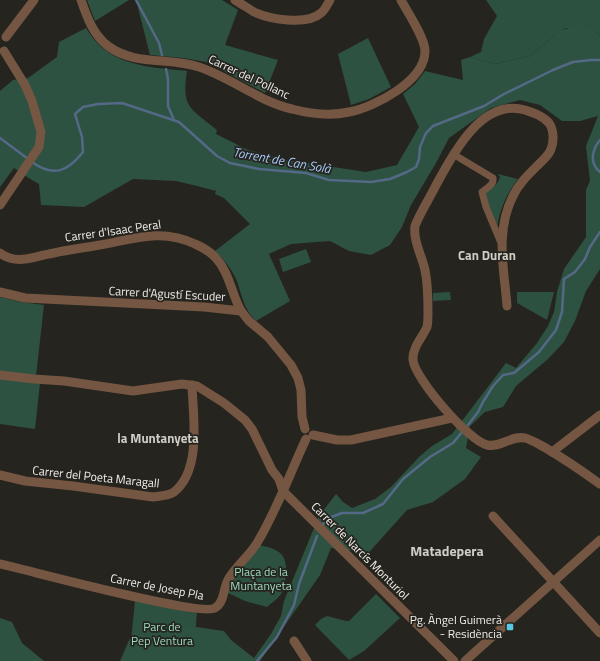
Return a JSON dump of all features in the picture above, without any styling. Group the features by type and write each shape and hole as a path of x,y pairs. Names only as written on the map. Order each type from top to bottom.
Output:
{"street":[{"path":"0,205 35,155 40,141 40,124 32,101 25,85 2,51 8,46 8,41 3,36 34,0"},
{"name":"Carrer del Pollanc","path":"81,0 93,30 108,46 118,52 144,60 197,66 225,78 248,92 280,106 305,112 327,114 350,112 372,104 403,87 422,66 425,57 424,44 400,0"},
{"path":"235,0 256,12 286,20 301,21 320,14 330,0"},
{"path":"507,306 501,243 505,213 513,195 526,177 552,149 553,137 551,127 545,120 532,112 517,108 506,108 499,110 487,117 460,143 415,226 414,233 428,286 428,314 427,326 416,346 413,358 414,366 426,385 452,418 482,444 495,445 512,439 521,438 534,442 552,452 600,484"},
{"path":"453,154 493,178 491,185 482,192 486,207 501,243"},
{"name":"Carrer d'Isaac Peral","path":"0,253 10,259 25,259 54,252 139,237 168,235 178,237 200,246 215,257 227,274 241,311"},
{"name":"Carrer d'Agustí Escuder","path":"0,292 25,298 204,307 241,311 249,321 268,337 291,365 298,378 301,390 302,417 308,434"},
{"path":"0,375 64,381 133,391 182,384 197,386 239,414 245,420 252,429 272,470 279,479 283,491"},
{"name":"Carrer del Poeta Maragall","path":"0,475 25,481 148,496 165,496 173,492 180,485 194,450 192,385"},
{"path":"552,452 600,415"},
{"path":"308,434 337,440 351,440 452,418"},
{"name":"Carrer de Josep Pla","path":"0,564 175,605 213,609 222,600 228,579 248,556 264,531 308,434"},
{"name":"Carrer de Narcís Monturiol","path":"283,491 454,661"},
{"path":"493,516 600,633"},
{"path":"465,661 600,540"},
{"path":"294,641 307,661"}],"green space":[{"path":"87,0 129,0 95,21"},
{"path":"136,0 222,0 238,10 225,45 278,60 265,93 206,62 150,55"},
{"path":"486,0 600,0 600,36 595,32 566,28 530,56 495,64 470,57 481,52 484,39 497,16"},
{"path":"574,26 588,28 600,36 600,269 586,291 575,321 564,342 548,359 516,386 503,407 485,412 470,426 466,448 481,457 465,479 433,502 407,510 363,559 355,551 331,548 320,575 260,661 120,661 130,638 176,624 224,631 231,640 254,658 271,634 281,616 284,601 319,516 336,494 343,502 352,508 375,499 391,487 420,456 432,446 452,434 506,363 516,368 537,343 548,326 554,312 557,292 564,269 586,237 586,190 590,181 586,146 598,116 580,121 562,121 540,105 520,100 491,108 449,138 411,205 402,227 390,245 371,255 349,251 330,241 291,244 269,254 290,301 256,321 248,311 243,301 232,271 215,251 250,224 224,198 215,194 216,191 176,181 133,179 84,207 41,205 39,184 14,168 0,187 0,91 13,80 28,78 57,57 59,42 86,28 95,41 105,50 117,57 143,66 187,71 187,101 194,112 217,130 216,134 248,150 287,160 366,172 397,165 419,127 403,94 415,84 425,71 463,80 461,60 470,57 495,64 530,56 560,31"},
{"path":"368,38 391,87 369,99 351,105 338,54"},
{"path":"498,174 518,179 504,202 497,229 484,193 497,183 500,177"},
{"path":"306,249 311,262 283,272 279,259"},
{"path":"450,292 451,300 433,301 433,293"},
{"path":"517,292 554,292 547,320 517,303"},
{"path":"0,297 44,305 36,376 0,371"},
{"path":"0,378 40,383 35,429 0,424"},
{"name":"Plaça de la Muntanyeta","path":"256,545 274,549 282,555 286,563 286,574 283,590 278,598 267,607 245,601 228,593 226,583"},
{"path":"376,594 400,618 364,651 349,660 315,625 327,616 349,621"},
{"name":"Parc de Pep Ventura","path":"135,601 197,611 194,651 122,661 131,640"},
{"path":"0,618 12,622 22,643 44,661 0,661"}],"waterway":[{"path":"136,0 159,43 162,55"},
{"name":"Torrent de Can Solà","path":"32,162 47,170 54,171 66,168 83,152 82,137 75,114 83,107 98,104 122,103 179,122 217,156 230,163 259,169 306,173 329,180 371,182 390,179 416,167 419,159 420,147 426,133 433,126 484,106 504,94 573,62 600,60"},
{"path":"166,69 168,79 168,106 174,120"},
{"name":"Torrent de Can Solà","path":"0,138 28,159"},
{"name":"Torrent de Can Solà","path":"600,140 595,148 593,156 594,165 600,172"},
{"path":"468,425 478,412 493,386 503,375 514,373 539,352 556,330 562,312 564,279 575,272 585,259 590,247 600,232"},
{"path":"321,526 329,518 342,513 363,513 383,504 403,479 430,457 453,443 462,432"},
{"path":"257,661 277,637 294,605 299,584 317,536"}],"place":[{"name":"Pg. Àngel Guimerà - Residència","path":"510,627"}],"district":[{"name":"Can Duran","path":"487,255"},
{"name":"la Muntanyeta","path":"158,438"},
{"name":"Matadepera","path":"447,551"}]}
